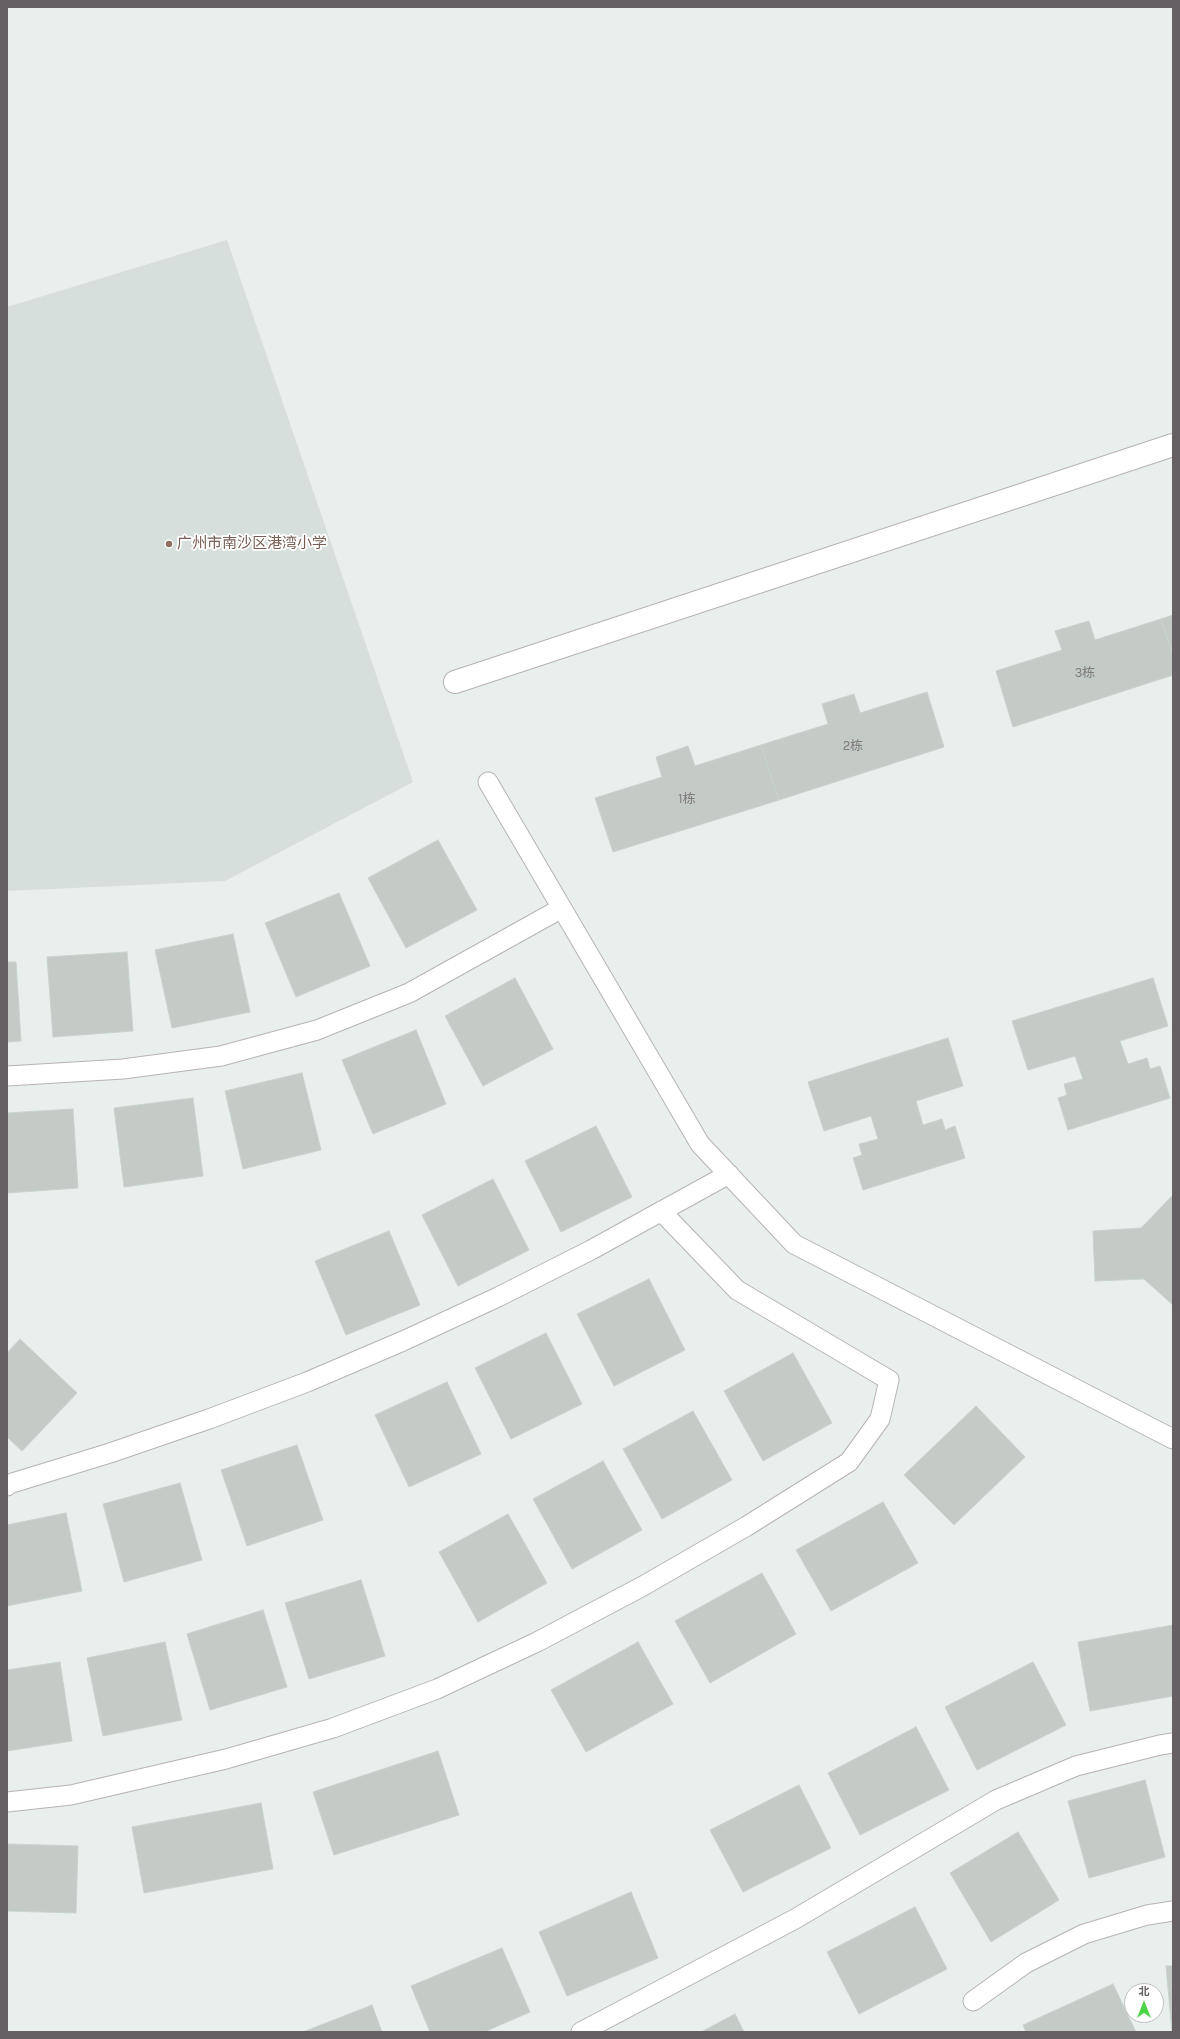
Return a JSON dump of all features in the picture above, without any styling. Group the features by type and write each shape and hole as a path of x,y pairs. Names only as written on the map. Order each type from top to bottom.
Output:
{"street":[{"path":"455,682 1173,445"}],"lane":[{"path":"488,782 700,1144 794,1244 1173,1439"},
{"path":"7,1076 123,1069 221,1056 317,1030 409,993 562,908"},
{"path":"8,1484 138,1443 307,1382 403,1341 498,1297 591,1250 729,1174"},
{"path":"7,1802 71,1795 226,1759 333,1728 437,1689 537,1642 643,1586 747,1526 849,1462 880,1419 889,1380 737,1290 661,1211"},
{"path":"581,2032 795,1919 996,1800 1076,1766 1160,1744 1173,1743"},
{"path":"972,2001 1026,1963 1084,1934 1147,1914 1173,1911"}],"shaded area":[{"name":"广州市南沙区港湾小学","path":"227,240 413,782 225,881 7,891 7,307"}],"building":[{"path":"1173,615 1173,655 1161,619"},
{"path":"1161,619 1173,655 1173,675 1013,727 996,671 1062,650 1055,631 1089,621 1095,640"},
{"path":"927,692 944,747 779,800 761,745 828,724 822,704 854,694 860,713"},
{"path":"761,745 779,800 613,852 595,798 662,777 656,757 688,746 695,766"},
{"path":"438,840 477,910 406,948 368,878"},
{"path":"339,893 370,966 296,997 265,923"},
{"path":"233,934 250,1012 172,1028 155,950"},
{"path":"127,952 133,1031 53,1037 47,957"},
{"path":"7,962 16,962 21,1041 7,1042"},
{"path":"515,978 553,1049 483,1086 445,1016"},
{"path":"1153,978 1168,1026 1120,1041 1128,1064 1147,1058 1150,1069 1160,1066 1170,1098 1068,1130 1058,1098 1067,1095 1064,1084 1083,1079 1075,1056 1028,1070 1012,1021"},
{"path":"416,1030 446,1104 373,1134 342,1060"},
{"path":"948,1038 963,1086 916,1101 923,1125 942,1119 945,1130 955,1126 965,1158 863,1190 853,1158 862,1155 859,1144 878,1139 871,1116 824,1131 808,1082"},
{"path":"302,1073 321,1150 243,1169 225,1091"},
{"path":"193,1098 203,1176 124,1187 114,1108"},
{"path":"73,1109 78,1188 7,1193 7,1113"},
{"path":"596,1126 632,1197 561,1232 525,1161"},
{"path":"493,1179 529,1250 458,1286 422,1215"},
{"path":"1173,1195 1173,1305 1144,1279 1095,1281 1093,1231 1141,1228"},
{"path":"389,1231 420,1305 346,1335 315,1261"},
{"path":"649,1279 685,1350 614,1386 577,1314"},
{"path":"546,1333 582,1404 511,1439 475,1368"},
{"path":"20,1339 77,1393 22,1451 7,1437 7,1353"},
{"path":"793,1353 832,1423 763,1461 724,1391"},
{"path":"447,1382 481,1454 409,1487 375,1415"},
{"path":"976,1406 1025,1457 954,1525 904,1475"},
{"path":"693,1411 732,1480 662,1519 623,1449"},
{"path":"297,1445 323,1520 247,1546 221,1470"},
{"path":"603,1461 642,1530 572,1569 533,1499"},
{"path":"180,1483 202,1560 124,1582 103,1504"},
{"path":"883,1502 918,1563 831,1611 796,1550"},
{"path":"66,1513 82,1591 7,1606 7,1525"},
{"path":"508,1514 547,1583 478,1622 439,1552"},
{"path":"762,1573 796,1634 710,1683 675,1621"},
{"path":"361,1580 385,1656 309,1679 285,1603"},
{"path":"263,1610 287,1687 210,1710 187,1634"},
{"path":"1173,1625 1173,1696 1090,1711 1078,1642"},
{"path":"165,1642 182,1720 103,1736 87,1658"},
{"path":"638,1642 673,1704 586,1752 551,1690"},
{"path":"60,1662 72,1741 7,1751 7,1670"},
{"path":"1033,1662 1066,1725 977,1770 945,1707"},
{"path":"916,1727 949,1790 860,1835 828,1773"},
{"path":"438,1751 459,1815 334,1855 313,1792"},
{"path":"1145,1780 1165,1857 1089,1878 1068,1801"},
{"path":"799,1785 831,1848 743,1892 710,1830"},
{"path":"261,1803 273,1869 144,1893 132,1827"},
{"path":"1018,1832 1059,1900 991,1942 950,1873"},
{"path":"7,1844 78,1846 76,1913 7,1911"},
{"path":"631,1892 658,1958 567,1996 539,1932"},
{"path":"915,1907 947,1969 859,2014 827,1952"},
{"path":"502,1948 530,2012 484,2032 430,2032 411,1986"},
{"path":"1166,1966 1173,1966 1173,2032 1172,2032"},
{"path":"1113,1984 1124,2007 1124,2023 1132,2023 1136,2032 1026,2032 1023,2025"},
{"path":"372,2005 382,2032 303,2032"},
{"path":"735,2014 744,2032 701,2032"}],"place":[{"name":"广州市南沙区港湾小学","path":"169,544"}]}
